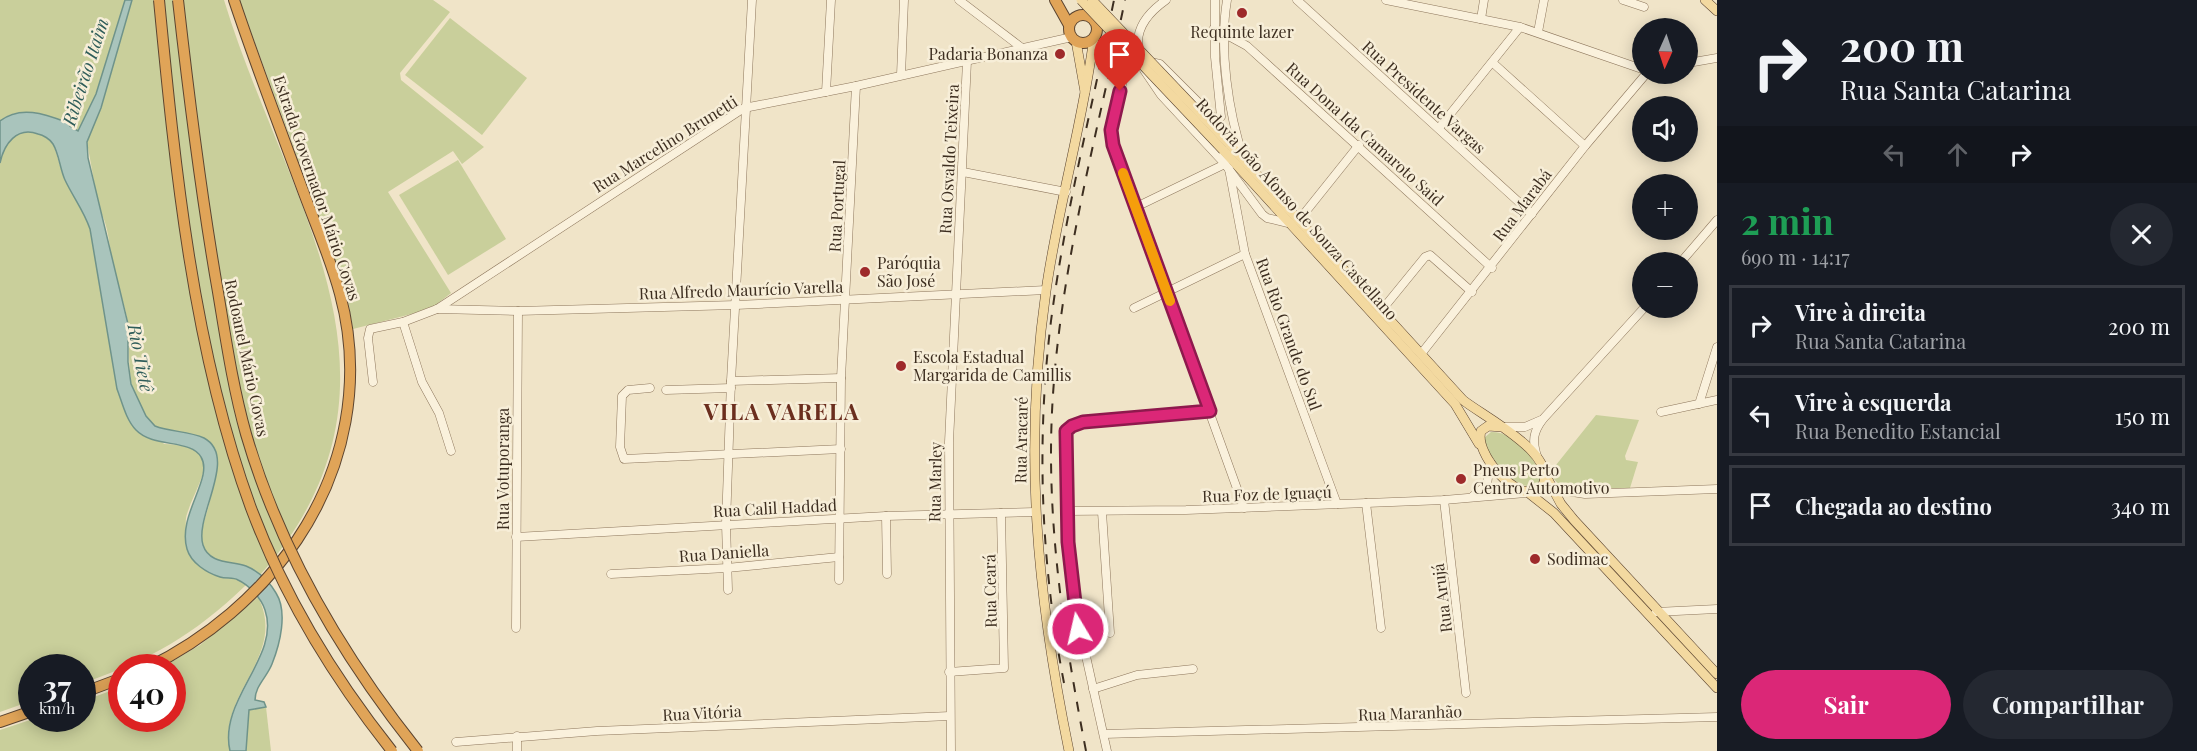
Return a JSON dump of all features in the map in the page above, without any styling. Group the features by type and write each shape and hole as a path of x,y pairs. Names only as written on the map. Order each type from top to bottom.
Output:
{"highway":[{"path":"159,0 187,235 217,400 233,453 252,509 296,604 339,677 392,751"},
{"name":"Rodoanel Mário Covas","path":"178,0 209,243 227,349 246,435 280,526 317,603 363,678 418,751"},
{"name":"Estrada Governador Mário Covas","path":"171,654 195,640 236,608 262,584 288,553 315,511 332,474 348,408 350,354 345,315 335,278 234,0"},
{"path":"1055,0 1074,39 1088,42 1094,37 1097,28 1093,18 1093,0"},
{"path":"1069,25 1079,15 1093,18"},
{"path":"0,722 18,716"}],"main road":[{"name":"Rodovia João Afonso de Souza Castellano","path":"1081,0 1226,147 1244,160 1463,400 1522,440 1537,458 1544,471"},
{"name":"Rodovia João Afonso de Souza Castellano","path":"1093,0 1226,147 1288,223 1455,404 1491,462 1506,480 1528,493"},
{"path":"1705,0 1717,11"},
{"name":"Rua Aracaré","path":"1069,751 1054,680 1035,512 1036,397 1046,290 1086,95 1094,37"},
{"name":"Rua Aracaré","path":"1074,39 1086,95"},
{"path":"1481,447 1480,435 1484,427 1504,427"},
{"path":"1544,471 1574,520 1717,674"},
{"path":"1544,471 1543,486 1528,493 1554,513 1717,688"}],"street":[{"path":"728,590 726,525 728,454 744,108 752,0"},
{"path":"826,92 831,0"},
{"path":"902,75 904,0"},
{"path":"959,0 1022,48"},
{"path":"1166,0 1150,13 1141,27 1137,41 1144,72 1161,95 1227,167 1262,214 1267,218 1288,223"},
{"path":"1215,0 1214,28 1221,117 1216,120 1160,63 1141,60 1126,68 1111,130 1113,145 1244,508"},
{"path":"1227,0 1224,32 1234,125 1244,160"},
{"name":"Rua Presidente Vargas","path":"1297,0 1532,214"},
{"path":"1386,0 1426,3 1481,19 1520,27 1632,65"},
{"path":"1481,19 1484,0"},
{"path":"1538,32 1544,0"},
{"path":"1623,0 1644,7"},
{"path":"1439,128 1520,27"},
{"name":"Rua Dona Ida Camaroto Said","path":"1214,28 1247,46 1359,145 1491,268"},
{"name":"Rua Marcelino Brunetti","path":"373,382 369,330 403,322 437,309 744,108 856,86 1022,48 1074,39"},
{"path":"1698,61 1717,58"},
{"name":"Rua Osvaldo Teixeira","path":"956,293 967,61"},
{"path":"1493,63 1585,146"},
{"name":"Rua Marabá","path":"1421,354 1585,146 1638,84"},
{"name":"Rua Portugal","path":"839,580 841,378 856,86"},
{"path":"1299,220 1359,145"},
{"path":"1136,207 1227,167"},
{"name":"Rua Rio Grande do Sul","path":"1227,167 1245,254 1337,504"},
{"path":"963,172 1066,192"},
{"path":"1690,252 1717,220"},
{"path":"1134,308 1245,254"},
{"path":"1381,311 1425,257 1432,256 1472,292"},
{"name":"Rua Alfredo Maurício Varella","path":"437,309 518,310 845,301 956,293 1046,290"},
{"name":"Rua Marley","path":"951,751 948,513 956,293"},
{"name":"Rua Votuporanga","path":"516,628 518,310"},
{"path":"1537,458 1533,439 1543,419 1635,318"},
{"path":"403,322 422,382 439,413 451,451"},
{"path":"1699,404 1717,347"},
{"path":"666,390 841,378"},
{"path":"650,388 628,390 622,398 621,453 624,459 841,449"},
{"path":"1661,412 1717,400"},
{"path":"1107,751 1074,602 1066,511 1066,431 1083,422 1210,411"},
{"path":"1504,427 1525,427 1543,419"},
{"path":"1469,498 1487,485 1491,462"},
{"path":"1553,489 1585,494 1717,489"},
{"name":"Rua Foz de Iguaçú","path":"1066,511 1244,508 1444,500 1528,493"},
{"name":"Rua Arujá","path":"1444,500 1466,693"},
{"path":"1366,503 1381,628"},
{"name":"Rua Calil Haddad","path":"516,537 839,518 1035,512"},
{"path":"1101,512 1110,633"},
{"name":"Rua Ceará","path":"949,672 1004,668 1001,513"},
{"path":"886,516 887,574"},
{"name":"Rua Daniella","path":"611,574 727,568 839,557"},
{"path":"1645,613 1717,609"},
{"path":"1093,689 1137,675 1193,669"},
{"name":"Rua Vitória","path":"456,741 517,736 950,716"},
{"name":"Rua Maranhão","path":"1104,734 1717,717"},
{"path":"517,736 518,751"}],"green space":[{"path":"0,0 125,0 96,94 78,132 60,122 30,112 9,115 0,121"},
{"path":"132,0 224,0 250,74 307,219 329,290 340,360 335,431 310,502 261,574 228,564 205,551 202,535 210,495 205,439 167,432 156,427 145,418 133,393 127,317 114,271 107,231 99,209 87,142 101,108"},
{"path":"239,0 433,0 450,12 400,73 401,80 484,147 462,164 453,151 388,192 451,293 431,309 353,329 348,300 332,251"},
{"path":"450,18 527,78 482,135 405,75"},
{"path":"29,131 42,135 53,143 64,179 85,214 90,229 117,389 164,444 184,446 197,451 203,458 202,477 186,516 186,533 222,578 237,579 246,585 208,619 152,654 108,654 108,674 96,678 96,654 18,654 18,706 0,712 0,163 9,142 23,132"},
{"path":"458,160 506,239 448,275 399,195"},
{"path":"1596,415 1639,420 1625,456 1626,460 1638,462 1630,488 1563,489 1553,478 1552,470"},
{"path":"1491,432 1508,436 1530,455 1542,481 1536,487 1527,486 1510,478 1496,463 1484,438"},
{"path":"258,597 265,618 264,638 259,656 233,711 229,730 230,751 0,751 0,730 18,724 18,732 96,732 96,696 108,692 108,732 186,732 185,654 200,645"},
{"path":"266,707 271,751 246,751 249,709"}],"water":[{"path":"125,0 132,0 101,108 87,142 88,158 128,324 128,362 131,384 146,416 155,426 204,438 214,447 217,473 204,519 203,545 210,556 215,559 246,566 255,571 270,584 280,601 282,628 278,647 270,669 259,686 255,700 264,702 266,707 249,710 246,751 230,751 229,732 240,696 265,645 268,627 263,605 254,592 242,582 210,573 200,567 189,554 185,536 187,523 200,486 204,466 196,451 143,436 127,416 117,389 90,229 65,180 53,144 42,135 24,132 8,143 0,163 0,121 8,116 24,112 50,116 66,122 71,118 70,126 78,131 96,94"}],"railway":[{"path":"1064,683 1050,593 1043,503 1042,457 1046,366 1064,240 1114,0"},
{"path":"1086,751 1057,566 1051,453 1053,396 1058,339 1076,225 1125,0"}],"slow traffic":[{"path":"1123,173 1170,301"}],"place":[{"name":"Requinte lazer","path":"1242,13"},
{"name":"Padaria Bonanza","path":"1060,54"},
{"name":"Paróquia São José","path":"865,272"},
{"name":"Escola Estadual Margarida de Camillis","path":"901,366"},
{"name":"Pneus Perto Centro Automotivo","path":"1461,479"},
{"name":"Sodimac","path":"1535,559"}],"district":[{"name":"VILA VARELA","path":"782,412"}],"route":[{"path":"1078,629 1069,561 1066,431 1083,422 1210,411 1111,138 1120,91"}],"water label":[{"name":"Ribeirão Itaim","path":"86,72"},
{"name":"Rio Tietê","path":"140,358"}]}
